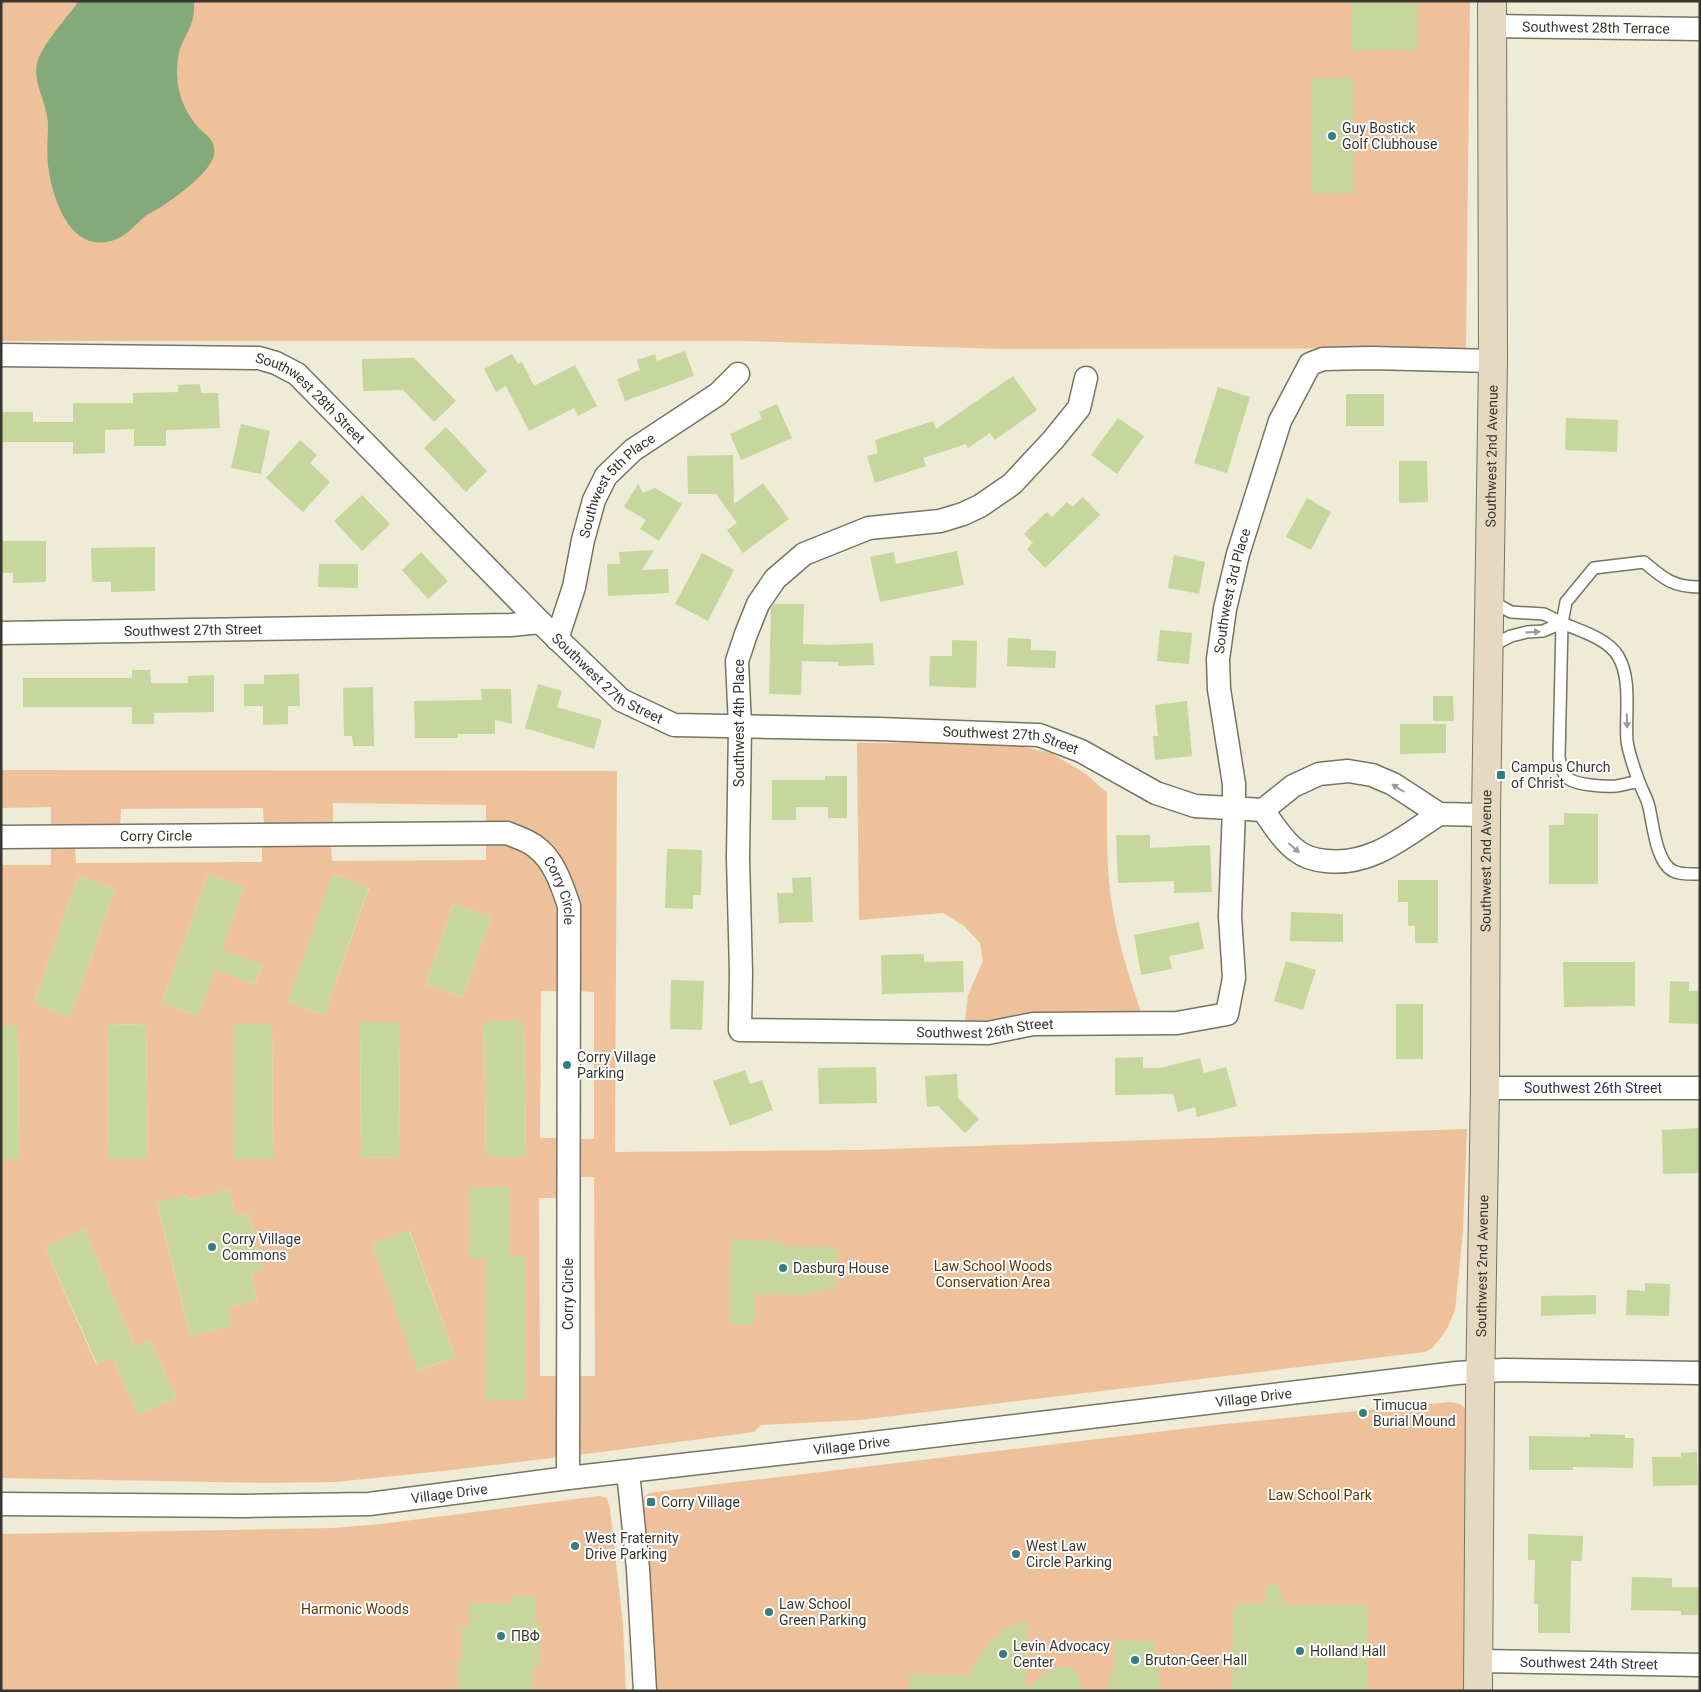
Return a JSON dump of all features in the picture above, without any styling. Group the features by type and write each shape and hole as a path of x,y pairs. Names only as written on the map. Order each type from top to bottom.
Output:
{"main road":[{"name":"Southwest 2nd Avenue","path":"1478,1691 1486,815 1493,361 1492,13"}],"street":[{"name":"Southwest 28th Terrace","path":"1492,13 1700,29"},
{"name":"Southwest 28th Street","path":"1,355 259,358 276,363 297,374 441,524 540,622"},
{"name":"Southwest 3rd Place","path":"1227,1014 1234,978 1230,916 1234,784 1219,689 1218,659 1225,609 1238,554 1280,421 1309,366 1323,359 1371,358 1493,361"},
{"name":"Southwest 5th Place","path":"556,639 574,587 583,540 594,500 606,476 633,450 718,394 738,374"},
{"name":"Southwest 4th Place","path":"740,1030 741,973 738,858 740,726 737,661 758,604 775,579 804,554 869,528 940,521 963,514 980,506 1012,484 1053,440 1078,408 1086,378"},
{"name":"Southwest 27th Street","path":"1,633 332,629 511,625 540,622 622,700 674,725 879,729 1039,735 1081,752 1156,793 1195,806 1263,810"},
{"path":"1440,814 1380,852 1358,860 1344,862 1308,858 1298,852 1263,810 1293,786 1319,774 1348,772 1372,775 1393,784 1440,814 1486,815"},
{"name":"Corry Circle","path":"1,837 507,833 534,846 544,854 562,886 569,906 568,1478"},
{"name":"Southwest 26th Street","path":"740,1030 988,1033 1033,1024 1177,1023 1227,1014"},
{"name":"Southwest 26th Street","path":"1485,1088 1700,1088"},
{"name":"Village Drive","path":"1,1504 246,1506 369,1504 568,1478 1480,1371 1700,1373"},
{"path":"628,1472 638,1570 645,1691"},
{"name":"Southwest 24th Street","path":"1479,1662 1700,1665"}],"lane":[{"path":"1639,782 1616,786 1592,785 1570,780 1563,772 1560,758 1562,623 1566,602 1594,568 1644,562 1664,579 1686,587 1700,587"},
{"path":"1490,601 1511,612 1544,614 1605,643 1618,655 1625,672 1627,741 1631,762 1649,805 1663,861 1672,871 1685,874 1700,874"},
{"path":"1489,650 1511,636 1543,631 1562,623"}],"green space":[{"path":"1,1 1470,1 1466,348 1003,349 746,341 1,341"},
{"path":"857,743 1015,745 1051,753 1086,774 1107,793 1107,855 1111,901 1122,952 1141,1012 1047,1013 990,1022 965,1021 968,995 983,961 980,943 964,926 943,913 859,920"},
{"name":"Law School Woods Conservation Area","path":"1,770 617,771 615,1152 861,1150 1467,1129 1463,1232 1455,1310 1442,1336 1432,1348 1425,1352 859,1420 761,1425 754,1432 452,1470 336,1482 263,1483 1,1478 1,1160 19,1159 18,1026 1,1026 1,865 51,865 51,846 75,845 76,863 262,862 262,845 331,844 332,861 486,860 486,840 504,842 531,854 546,872 556,889 561,906 561,991 541,991 540,1138 558,1138 558,1198 539,1198 540,1376 595,1376 594,1177 578,1177 578,1139 594,1139 594,992 577,991 576,904 570,883 551,849 528,832 510,825 486,824 486,805 333,803 333,824 264,825 263,808 121,809 120,826 51,827 51,807 1,808","holes":["208,874 244,887 198,1016 162,1003","333,874 369,888 324,1015 288,1002","78,876 115,889 70,1017 34,1004","453,904 491,917 463,997 426,984","242,958 262,965 255,984 235,977","484,1021 524,1021 526,1157 486,1157","360,1022 399,1022 400,1157 361,1158","146,1024 148,1158 108,1159 107,1025","233,1024 272,1024 273,1159 233,1159","469,1187 509,1187 509,1256 525,1256 525,1400 485,1400 485,1258 469,1257","229,1190 236,1216 248,1213 263,1270 251,1273 257,1300 227,1308 231,1326 190,1336 157,1203 187,1195 189,1200","84,1229 135,1347 150,1340 176,1398 138,1415 112,1357 96,1364 45,1247","410,1231 455,1357 418,1371 372,1244"]},
{"name":"Law School Park","path":"1450,1402 1462,1405 1468,1415 1467,1691 654,1691 648,1559 643,1505 644,1497 649,1493 1215,1425"},
{"name":"Harmonic Woods","path":"599,1496 607,1498 610,1509 623,1624 626,1691 1,1691 1,1534 332,1528 381,1524"}],"shaded area":[{"path":"79,1 196,1 194,3 192,22 180,49 177,77 181,98 185,107 195,123 212,142 214,155 206,169 192,184 144,217 124,235 111,241 97,242 85,239 75,232 60,210 51,184 48,166 48,123 36,68 45,46"}],"building":[{"path":"1351,1 1417,1 1417,50 1352,50"},
{"name":"Guy Bostick Golf Clubhouse","path":"1311,78 1354,78 1354,193 1311,193"},
{"path":"685,351 694,376 625,401 617,379 640,370 637,360 655,354 657,361"},
{"path":"512,354 518,364 522,362 534,386 575,365 597,406 578,416 574,408 529,431 506,386 496,392 484,369"},
{"path":"414,358 456,401 434,422 403,390 363,391 362,359"},
{"path":"1013,376 1037,410 995,440 990,433 968,448 966,444 923,458 926,466 875,483 867,456 878,453 875,440 933,421 936,429"},
{"path":"200,384 201,393 218,393 220,428 166,430 166,446 134,446 134,429 105,430 105,453 73,454 73,442 1,442 1,412 33,412 33,422 73,422 73,403 133,403 133,393 178,392 178,385"},
{"path":"1218,387 1250,397 1227,473 1194,463"},
{"path":"1346,394 1384,394 1384,426 1346,426"},
{"path":"777,404 792,438 741,460 730,434 762,419 759,412"},
{"path":"1118,418 1144,436 1117,474 1091,455"},
{"path":"1566,418 1618,420 1617,452 1565,450"},
{"path":"241,424 270,431 261,474 231,468"},
{"path":"446,427 487,471 466,492 424,448"},
{"path":"300,440 317,455 310,463 330,482 303,512 266,478"},
{"path":"733,455 734,504 763,483 789,519 743,553 727,530 737,523 716,494 688,494 687,456"},
{"path":"1399,461 1427,461 1428,502 1399,503"},
{"path":"638,484 643,493 655,488 682,504 659,541 640,529 646,520 624,507"},
{"path":"362,495 390,524 362,551 334,521"},
{"path":"1083,497 1100,515 1045,568 1027,549 1033,543 1024,534 1047,512 1052,517 1067,502 1072,507"},
{"path":"1307,498 1331,512 1311,550 1286,537"},
{"path":"1,541 46,541 46,582 13,583 13,573 1,573"},
{"path":"155,547 155,591 111,592 111,582 92,582 91,548"},
{"path":"654,550 642,570 668,569 669,593 608,596 607,564 620,564 619,552"},
{"path":"957,551 964,585 880,602 870,557 894,552 896,564"},
{"path":"421,552 448,581 428,599 402,570"},
{"path":"702,553 734,570 708,621 675,604"},
{"path":"1174,555 1205,562 1199,594 1168,588"},
{"path":"319,564 358,564 358,588 318,587"},
{"path":"774,604 804,604 803,644 873,643 874,665 838,666 838,662 802,661 801,695 769,694 771,608"},
{"path":"1160,630 1192,633 1189,664 1157,661"},
{"path":"1008,638 1031,639 1031,650 1056,651 1055,668 1007,666"},
{"path":"952,640 977,641 976,688 929,686 930,656 952,656"},
{"path":"132,670 150,670 151,683 188,683 188,676 214,675 214,712 154,713 154,724 132,724 132,707 23,707 23,678 132,678"},
{"path":"299,674 300,706 288,706 288,724 263,725 263,706 244,706 244,684 264,684 264,675"},
{"path":"538,684 562,691 557,707 602,720 594,749 525,728"},
{"path":"373,687 374,746 353,746 352,736 344,736 343,688"},
{"path":"481,689 511,689 512,724 495,720 495,734 458,734 458,738 415,738 414,701 482,700"},
{"path":"1433,696 1453,696 1454,721 1433,721"},
{"path":"1187,701 1192,756 1155,760 1153,736 1158,736 1155,705"},
{"path":"1400,724 1446,724 1446,753 1400,754"},
{"path":"825,776 847,776 847,818 828,818 828,807 796,807 796,820 772,820 772,780 825,780"},
{"path":"1564,813 1598,814 1598,884 1549,884 1549,825 1564,825"},
{"path":"1116,835 1150,835 1150,848 1210,845 1212,892 1174,893 1174,881 1118,883"},
{"path":"667,849 702,850 701,895 693,895 693,909 665,908"},
{"path":"208,874 244,887 222,950 262,964 255,984 215,970 198,1016 162,1003"},
{"path":"332,874 369,887 324,1015 288,1002"},
{"path":"78,876 115,889 70,1017 34,1004"},
{"path":"811,877 813,922 779,923 777,893 793,893 792,878"},
{"path":"1398,880 1438,880 1438,943 1415,943 1415,926 1408,926 1408,902 1398,902"},
{"path":"453,904 491,917 463,997 426,984"},
{"path":"1291,912 1343,914 1343,942 1290,941"},
{"path":"1199,922 1204,949 1169,956 1172,969 1141,975 1134,935"},
{"path":"924,954 924,962 963,961 964,992 882,994 881,955"},
{"path":"1286,961 1316,970 1303,1010 1274,1001"},
{"path":"1563,962 1635,962 1635,1006 1564,1007"},
{"path":"671,980 704,981 702,1030 670,1029"},
{"path":"1670,981 1689,982 1689,991 1700,991 1699,1024 1669,1023"},
{"path":"1396,1004 1423,1004 1423,1059 1396,1059"},
{"path":"484,1021 524,1021 526,1157 486,1157"},
{"path":"360,1022 399,1022 400,1157 361,1158"},
{"path":"146,1024 148,1159 108,1159 107,1025"},
{"path":"233,1024 272,1024 273,1159 233,1159"},
{"path":"1,1026 18,1026 19,1160 1,1160"},
{"path":"1143,1057 1143,1068 1160,1068 1200,1058 1204,1073 1226,1067 1237,1106 1197,1117 1195,1107 1178,1112 1173,1094 1115,1095 1115,1058"},
{"path":"876,1067 877,1103 819,1104 818,1068"},
{"path":"745,1070 750,1084 762,1080 773,1110 730,1126 713,1081"},
{"path":"957,1074 958,1098 979,1119 965,1133 938,1106 927,1107 925,1076"},
{"path":"1700,1128 1700,1173 1663,1174 1662,1130"},
{"path":"469,1187 509,1187 509,1256 525,1256 525,1400 485,1400 485,1258 469,1258"},
{"name":"Corry Village Commons","path":"229,1190 236,1216 248,1213 263,1270 251,1273 257,1300 227,1308 232,1326 190,1336 157,1202 187,1195 189,1200"},
{"path":"84,1229 135,1347 150,1340 176,1398 138,1415 112,1357 97,1364 45,1247"},
{"path":"409,1230 455,1357 417,1371 372,1244"},
{"name":"Dasburg House","path":"731,1239 781,1241 781,1246 837,1247 836,1290 824,1289 824,1291 810,1293 810,1295 756,1294 754,1325 729,1325"},
{"path":"1645,1283 1670,1284 1669,1316 1626,1315 1627,1290 1645,1291"},
{"path":"1596,1295 1596,1314 1541,1316 1541,1296"},
{"path":"1590,1434 1625,1435 1625,1438 1634,1438 1633,1468 1573,1467 1573,1470 1529,1470 1529,1436 1590,1437"},
{"path":"1697,1452 1698,1485 1653,1486 1652,1457 1681,1457 1681,1453"},
{"path":"1528,1534 1583,1536 1582,1561 1571,1561 1570,1633 1538,1633 1538,1604 1534,1604 1535,1560 1528,1560"},
{"path":"1632,1577 1672,1578 1672,1587 1700,1587 1700,1615 1681,1615 1681,1611 1631,1610"},
{"name":"Holland Hall","path":"1268,1585 1277,1585 1280,1589 1284,1604 1367,1605 1367,1691 1232,1691 1233,1611 1235,1610 1235,1603 1265,1604"},
{"name":"ΠΒΦ","path":"509,1596 536,1596 536,1624 541,1624 540,1667 534,1666 534,1691 461,1691 457,1686 458,1661 461,1661 461,1626 470,1626 470,1603 509,1604"},
{"name":"Levin Advocacy Center","path":"1027,1620 1026,1688 1053,1668 1060,1666 1069,1667 1076,1672 1080,1679 1081,1691 910,1691 910,1674 970,1675 973,1665 988,1644 1007,1628"},
{"name":"Bruton-Geer Hall","path":"1115,1640 1155,1641 1157,1672 1160,1672 1160,1691 1110,1691 1110,1672 1114,1672"}],"place":[{"name":"Guy Bostick Golf Clubhouse","path":"1332,136"},
{"name":"Campus Church of Christ","path":"1501,775"},
{"name":"Corry Village Parking","path":"567,1065"},
{"name":"Corry Village Commons","path":"212,1247"},
{"name":"Dasburg House","path":"783,1268"},
{"name":"Timucua Burial Mound","path":"1363,1413"},
{"name":"Corry Village","path":"651,1502"},
{"name":"West Fraternity Drive Parking","path":"575,1546"},
{"name":"West Law Circle Parking","path":"1016,1554"},
{"name":"Law School Green Parking","path":"769,1612"},
{"name":"ΠΒΦ","path":"501,1636"},
{"name":"Holland Hall","path":"1300,1651"},
{"name":"Levin Advocacy Center","path":"1003,1654"},
{"name":"Bruton-Geer Hall","path":"1135,1660"}]}
